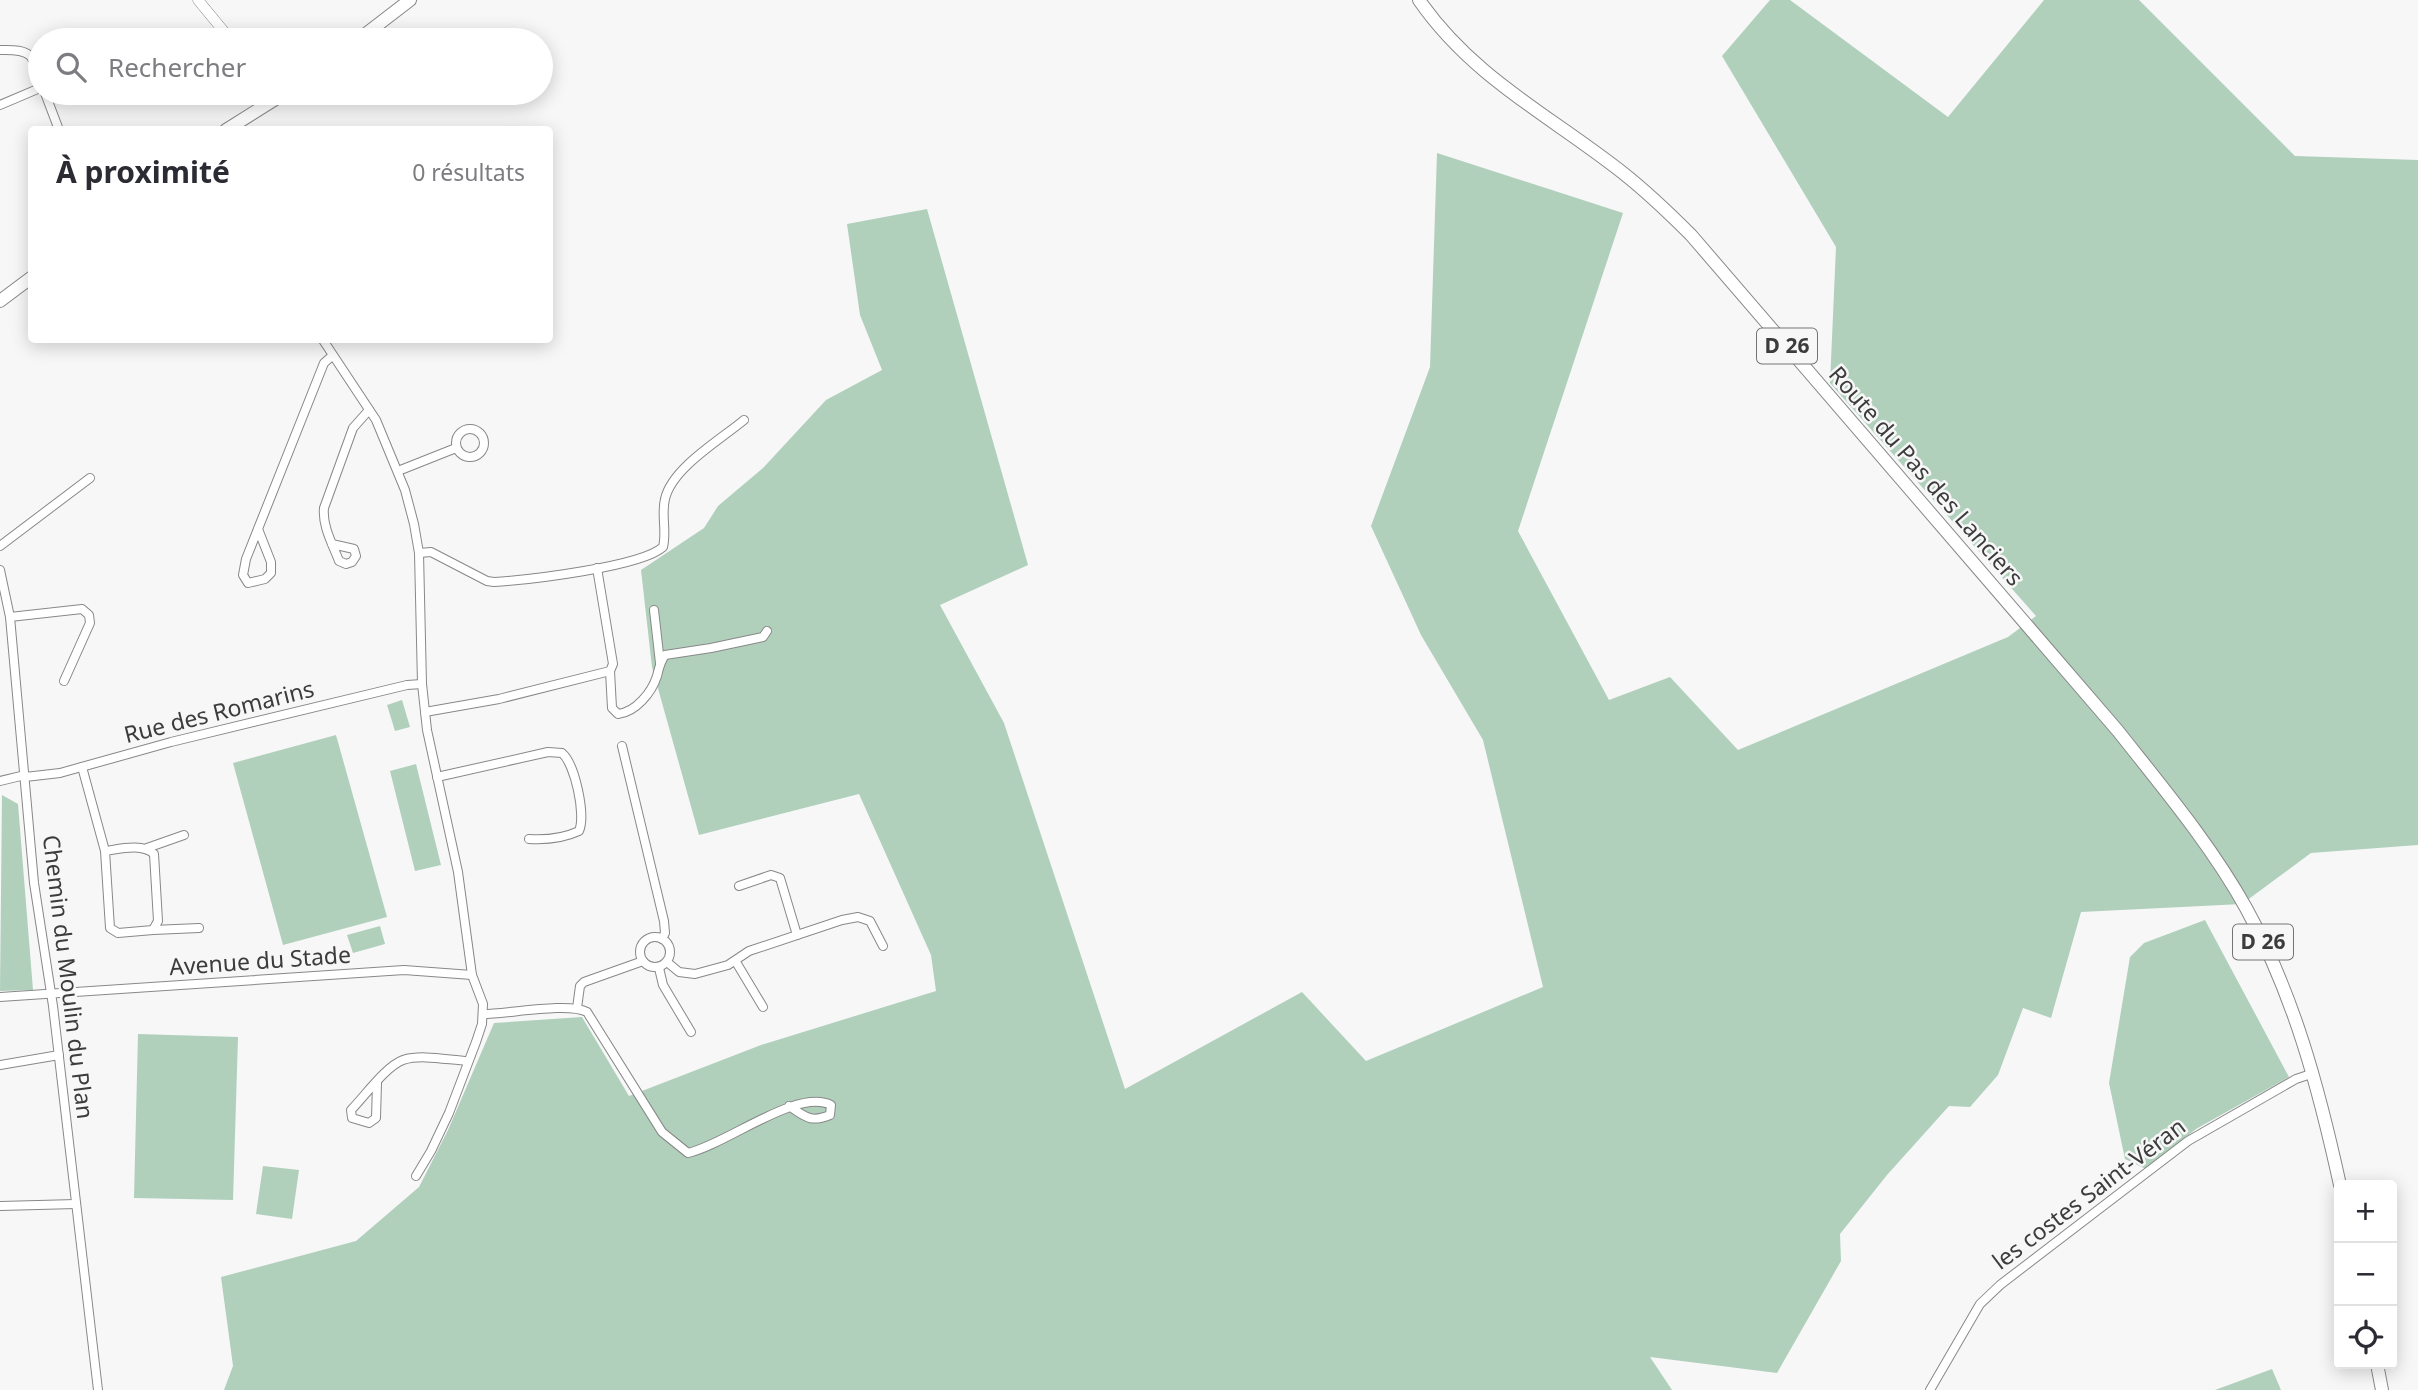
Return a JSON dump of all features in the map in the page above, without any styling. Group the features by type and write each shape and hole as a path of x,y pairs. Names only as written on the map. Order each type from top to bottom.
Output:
{"main road":[{"path":"374,28 410,0"},
{"name":"Route du Pas des Lanciers","path":"1419,0 1446,36 1467,58 1507,91 1622,172 1655,199 1691,235 2118,731 2210,851 2245,906 2286,991 2314,1073"},
{"path":"232,126 261,105"},
{"path":"0,301 28,280"},
{"name":"D 26","path":"2314,1073 2339,1180"},
{"path":"2378,1369 2382,1390"}],"street":[{"path":"198,0 221,28"},
{"path":"0,50 14,49 28,54"},
{"path":"0,105 28,91"},
{"path":"50,105 58,126"},
{"path":"325,343 376,420 398,471 414,524 419,553 425,712 458,872 472,975 483,1004 476,1042 440,1132 416,1176"},
{"path":"258,529 271,562 271,573 265,579 248,583 243,575 246,559 324,363 332,356"},
{"path":"332,544 325,523 324,508 353,428 369,410"},
{"path":"419,553 431,552 487,581 494,582 597,568 647,557 663,548 666,535 665,498 676,475 744,420"},
{"path":"398,471 456,448"},
{"path":"0,546 90,478"},
{"path":"597,568 613,664 610,671 614,712 622,714 638,705 657,676 665,655 763,637 766,631"},
{"name":"Chemin du Moulin du Plan","path":"0,570 10,617 34,883 59,1055 98,1390"},
{"path":"10,617 82,609 89,615 90,623 64,681"},
{"path":"654,610 660,663"},
{"path":"425,712 499,699 610,671"},
{"name":"Rue des Romarins","path":"0,781 82,767 171,742 407,685 422,684"},
{"path":"622,746 663,921 665,933 662,939"},
{"path":"437,777 548,752 562,753 570,762 582,811 582,826 573,834 545,840 530,839"},
{"path":"82,767 105,851 110,928 118,933 199,928"},
{"path":"105,851 146,848 184,835"},
{"path":"146,848 151,850 155,859 158,921 153,930"},
{"path":"739,886 771,875 780,878 797,935"},
{"path":"691,1032 663,985 663,965 670,957 670,949 662,939 651,937 644,942 640,951 643,961 650,967 663,965 685,974 736,962 749,951 858,917 870,920 883,946"},
{"path":"577,1008 583,982 643,961"},
{"path":"736,962 763,1007"},
{"name":"Avenue du Stade","path":"0,997 404,970 472,975"},
{"path":"483,1014 577,1008 587,1012 662,1132 688,1153 711,1146 789,1106"},
{"path":"0,1065 59,1055"},
{"path":"377,1083 376,1118 369,1123 352,1118 351,1110 390,1069 405,1060 468,1061"},
{"name":"les costes Saint-Véran","path":"1930,1390 1980,1304 2000,1284 2188,1141 2296,1079 2314,1073"},
{"path":"0,1206 76,1204"}],"green space":[{"path":"1770,0 1790,0 1948,117 2044,0 2139,0 2295,156 2418,160 2418,845 2311,853 2242,904 2081,912 2051,1018 2023,1008 1998,1075 1970,1107 1949,1106 1887,1175 1840,1234 1841,1261 1777,1373 1650,1357 1672,1390 224,1390 233,1366 221,1277 356,1241 419,1187 448,1130 494,1023 582,1017 629,1096 761,1045 936,991 931,955 859,794 699,835 652,667 641,570 704,528 718,506 763,468 826,400 882,370 860,315 847,224 927,209 1028,565 940,605 1004,723 1125,1089 1302,992 1366,1061 1543,987 1483,740 1421,635 1371,526 1430,367 1437,153 1623,213 1518,531 1609,700 1670,677 1738,750 2008,637 2036,616 1830,383 1836,247 1722,56"},
{"path":"402,700 410,727 395,731 387,705"},
{"path":"336,735 387,917 283,945 233,763"},
{"path":"416,764 441,865 415,871 390,771"},
{"path":"2,795 18,804 33,990 0,991"},
{"path":"2205,920 2289,1077 2196,1129 2146,1169 2125,1159 2109,1083 2130,957 2144,943"},
{"path":"380,926 385,944 353,953 347,935"},
{"path":"138,1034 238,1037 233,1200 134,1198"},
{"path":"263,1166 299,1170 292,1219 256,1214"},
{"path":"2272,1369 2281,1390 2215,1390"}]}
